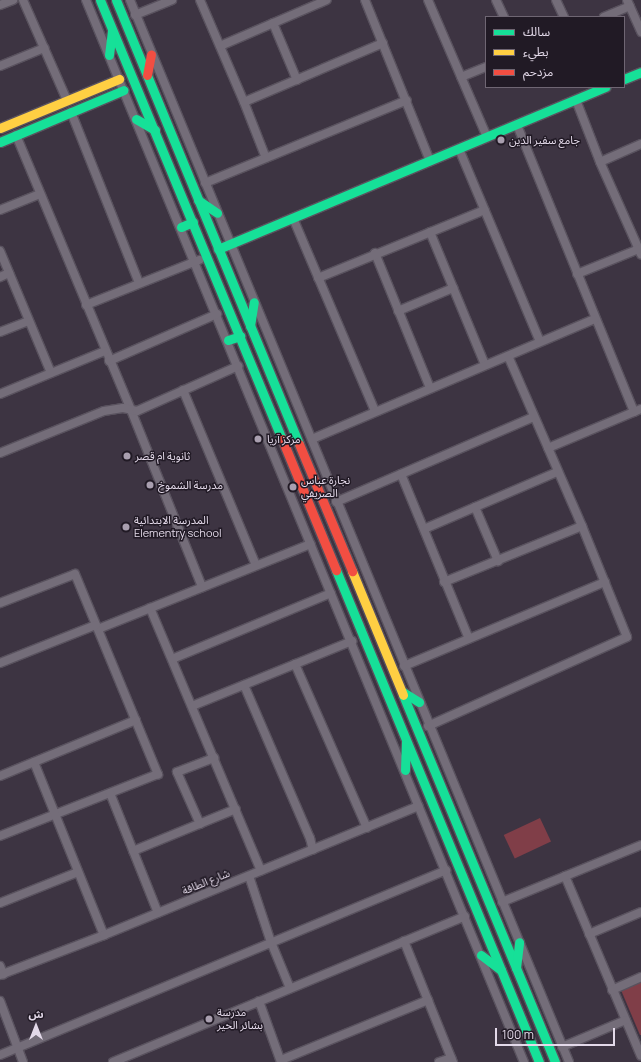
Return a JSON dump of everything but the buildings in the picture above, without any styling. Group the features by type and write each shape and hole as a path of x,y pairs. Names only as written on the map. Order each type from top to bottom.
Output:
{"main road":[{"path":"100,0 407,739 539,1062"},
{"path":"116,0 555,1062"},
{"path":"110,55 112,28"},
{"path":"147,76 151,54"},
{"path":"625,79 641,72"},
{"path":"0,128 119,79"},
{"path":"218,249 604,88"},
{"path":"0,142 124,90"},
{"path":"136,119 155,130"},
{"path":"198,200 217,212"},
{"path":"181,226 193,222"},
{"path":"250,326 254,302"},
{"path":"228,340 240,336"},
{"path":"306,496 314,496 318,489"},
{"path":"315,518 319,511 327,510"},
{"path":"403,692 419,702"},
{"path":"405,770 407,739"},
{"path":"516,969 519,942"},
{"path":"481,955 501,970"}],"street":[{"path":"0,6 13,0"},
{"path":"23,0 67,100"},
{"path":"86,0 181,226 524,1062"},
{"path":"130,0 229,244 312,439 336,502 428,726 569,1062"},
{"path":"136,15 172,0"},
{"path":"200,0 244,102 266,158"},
{"path":"220,46 327,0"},
{"path":"366,0 430,160"},
{"path":"428,0 487,137"},
{"path":"496,0 504,16"},
{"path":"556,0 564,16"},
{"path":"606,16 629,3 641,32"},
{"path":"273,23 296,80"},
{"path":"244,102 383,43"},
{"path":"0,66 44,48"},
{"path":"461,77 485,67"},
{"path":"205,183 407,100"},
{"path":"576,100 600,162 640,252 577,274"},
{"path":"70,112 139,283"},
{"path":"517,124 595,319 638,411 548,448"},
{"path":"16,135 109,361 131,410 202,587"},
{"path":"600,162 641,144"},
{"path":"459,148 540,342"},
{"path":"0,210 40,194"},
{"path":"318,278 485,210"},
{"path":"293,218 375,411"},
{"path":"430,232 485,365"},
{"path":"0,251 50,373"},
{"path":"375,254 430,388"},
{"path":"86,305 207,257"},
{"path":"0,277 9,273"},
{"path":"398,310 453,288"},
{"path":"109,361 217,314"},
{"path":"312,439 595,319"},
{"path":"0,332 29,321"},
{"path":"0,394 105,351"},
{"path":"428,726 627,637 582,526 533,417 508,356"},
{"path":"0,453 104,411 123,408 137,411 238,366"},
{"path":"183,390 256,566"},
{"path":"336,502 533,417"},
{"path":"424,530 557,472"},
{"path":"401,474 444,582 469,639"},
{"path":"475,507 498,561"},
{"path":"444,582 582,526"},
{"path":"0,664 150,608 311,544"},
{"path":"0,603 75,574 158,774 0,836"},
{"path":"404,666 605,582"},
{"path":"172,659 331,593"},
{"path":"150,608 261,871"},
{"path":"192,706 352,641"},
{"path":"295,664 367,828"},
{"path":"244,685 310,838 313,850"},
{"path":"0,776 136,720"},
{"path":"200,824 178,772 214,758"},
{"path":"34,762 104,935"},
{"path":"110,793 158,913"},
{"name":"شارع الطاقة","path":"1,971 104,935 419,806"},
{"path":"133,851 236,809"},
{"path":"502,902 641,845"},
{"path":"0,1055 446,870"},
{"path":"0,903 78,872"},
{"path":"249,876 271,942 290,988"},
{"path":"565,876 612,990 638,1042 641,1056"},
{"path":"589,934 641,912"},
{"path":"113,1062 465,916"},
{"path":"404,941 452,1060 440,1062"},
{"path":"612,990 641,978"},
{"path":"259,1001 281,1061 428,1000"},
{"path":"0,1001 23,1062"},
{"path":"562,1047 626,1020"}],"shaded area":[{"path":"540,818 551,842 515,858 504,835"},
{"path":"641,982 641,1035 640,1035 621,990"}],"traffic: fast":[{"path":"100,0 282,439"},
{"path":"116,0 299,444"},
{"path":"109,55 112,30"},
{"path":"625,79 641,72"},
{"path":"218,249 603,88"},
{"path":"0,142 124,90"},
{"path":"136,119 155,130"},
{"path":"198,200 217,213"},
{"path":"181,227 193,222"},
{"path":"250,326 254,302"},
{"path":"228,340 240,336"},
{"path":"336,570 539,1062"},
{"path":"403,692 419,702"},
{"path":"403,695 555,1062"},
{"path":"405,770 406,742"},
{"path":"516,968 519,942"},
{"path":"481,955 501,970"}],"traffic: slow":[{"path":"0,128 119,79"},
{"path":"352,571 403,695"}],"traffic: jam":[{"path":"147,75 151,54"},
{"path":"282,439 336,570"},
{"path":"299,444 352,571"}],"place":[{"name":"جامع سفير الدين","path":"501,140"},
{"name":"مركز آريا","path":"258,439"},
{"name":"ثانوية ام قصر","path":"127,456"},
{"name":"مدرسة الشموخ","path":"150,485"},
{"name":"نجارة عباس الصريفي","path":"293,487"},
{"name":"المدرسة الابتدائية Elementry school","path":"126,527"},
{"name":"مدرسة بشائر الخير","path":"209,1019"}]}
